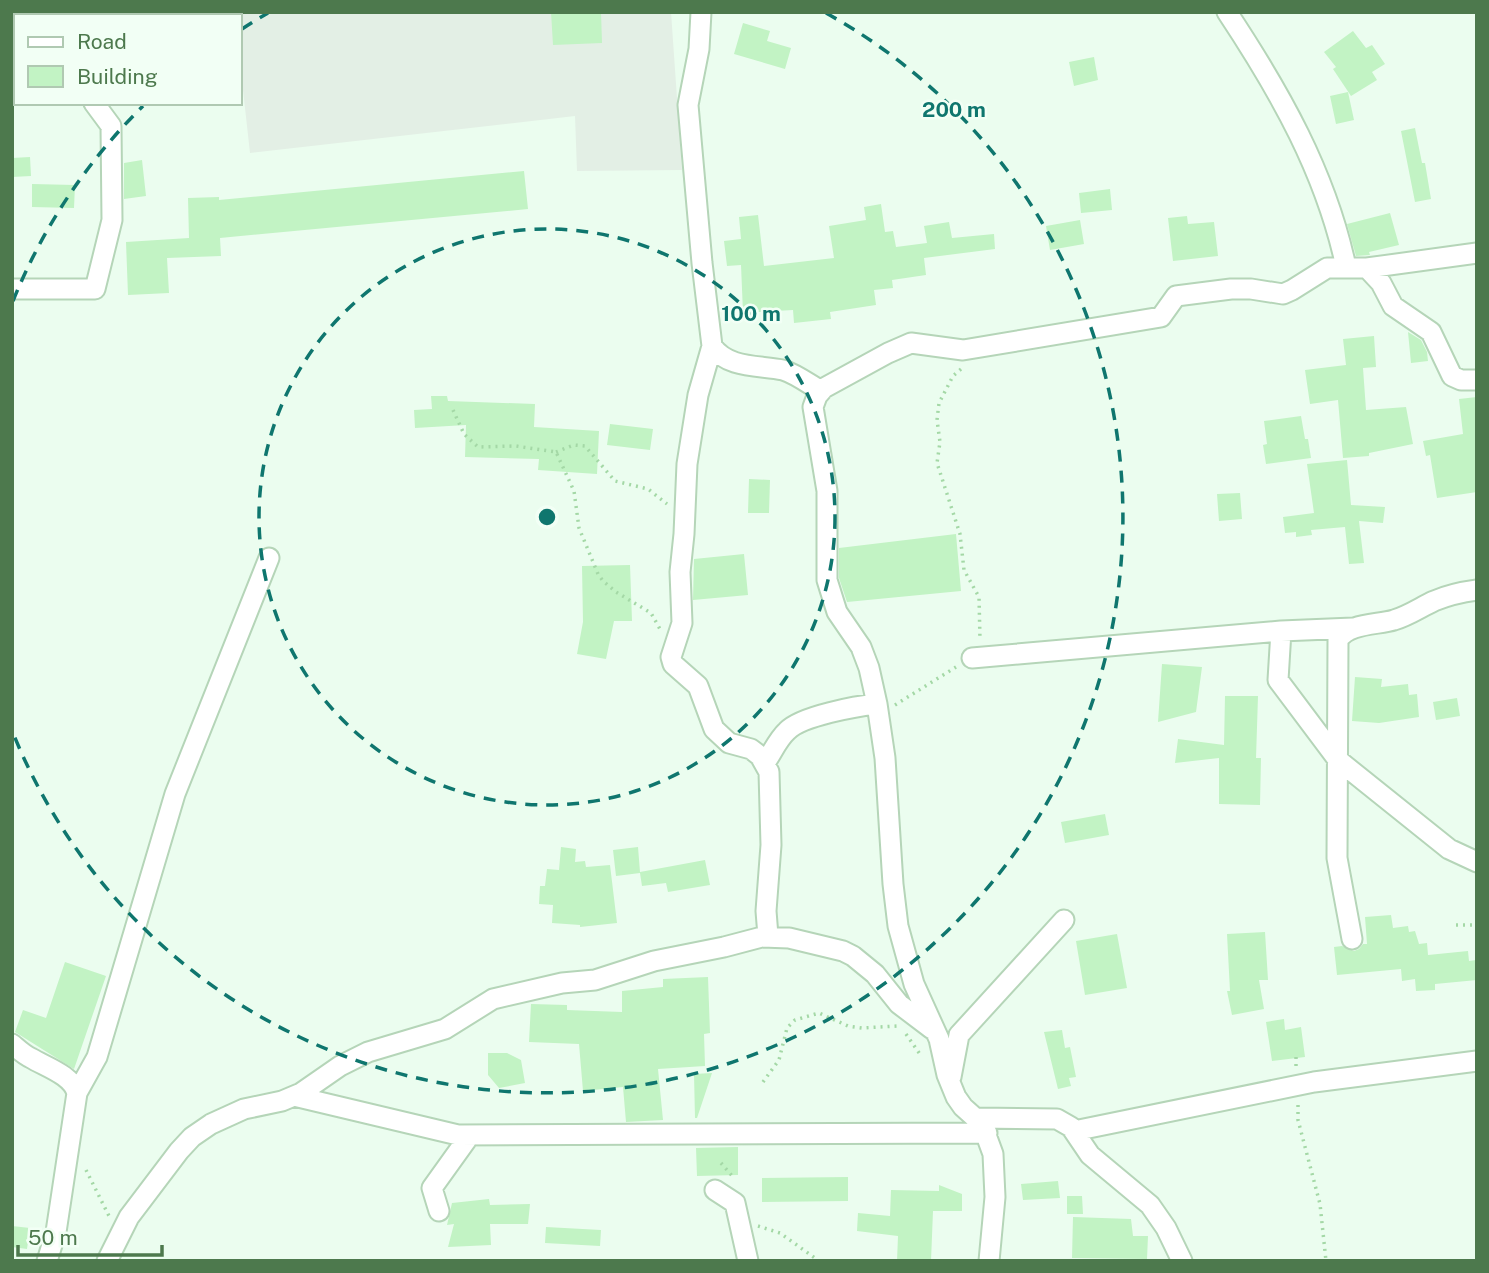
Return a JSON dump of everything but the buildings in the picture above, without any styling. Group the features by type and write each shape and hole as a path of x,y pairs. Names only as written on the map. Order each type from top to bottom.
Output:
{"street":[{"path":"701,12 699,49 688,105 712,346 698,395 689,450 680,572 682,622 671,657 673,664 698,686 714,729 729,743 751,749 765,763 769,772 771,817 766,911 768,936"},
{"path":"1227,12 1258,59 1302,138 1339,232 1346,267"},
{"path":"12,289 95,289 112,220 111,126 95,105"},
{"path":"989,1261 995,1182 993,1154 981,1126 959,1103 950,1082 939,1039 914,984 898,926 892,884 885,758 878,710 861,647 837,612 827,580 827,491 813,416 814,401 821,391 911,343 963,350 1161,317 1176,296 1243,288 1283,294 1299,287 1322,270 1367,268 1477,253"},
{"path":"1367,268 1381,283 1393,306 1432,332 1452,376 1461,380 1477,380"},
{"path":"712,346 732,361 750,367 792,373 821,391"},
{"path":"47,1261 56,1232 76,1093 97,1057 175,794 269,558"},
{"path":"972,658 1281,631 1356,628 1394,620 1434,601 1477,590"},
{"path":"1352,939 1337,858 1337,645 1341,635 1356,628"},
{"path":"1281,631 1278,680 1338,760 1449,849 1477,862"},
{"path":"765,763 786,731 797,724 858,706 878,710"},
{"path":"950,1082 959,1035 1064,920"},
{"path":"107,1261 129,1217 192,1137 225,1116 293,1096 368,1052 445,1029 493,999 562,983 590,981 620,974 654,961 768,936 812,942 853,956 875,974 899,1004 933,1030"},
{"path":"12,1044 73,1084 76,1093"},
{"path":"1074,1131 1298,1085 1477,1060"},
{"path":"293,1096 458,1135 981,1126 1057,1119 1074,1131 1090,1155 1150,1205 1166,1228 1182,1261"},
{"path":"439,1211 432,1188 470,1135"},
{"path":"715,1189 734,1203 748,1261"}],"path":[{"path":"878,710 979,652 979,597 964,570 960,534 937,463 940,442 937,420 939,403 953,376 964,366"},
{"path":"453,410 464,434 478,447 516,446 556,452 574,445 586,446 615,481 648,489 685,519"},
{"path":"556,452 574,491 578,522 592,563 603,581 651,613 660,627 671,657"},
{"path":"1456,925 1477,925"},
{"path":"763,1082 779,1060 787,1028 795,1020 819,1013 848,1026 903,1026"},
{"path":"1296,1057 1298,1120 1320,1203 1326,1261"},
{"path":"70,1142 97,1191 117,1238"},
{"path":"721,1163 741,1186"},
{"path":"753,1224 780,1233 820,1261"}],"shaded area":[{"path":"671,12 682,170 577,171 575,116 250,153 242,81 242,14 234,14"}]}
